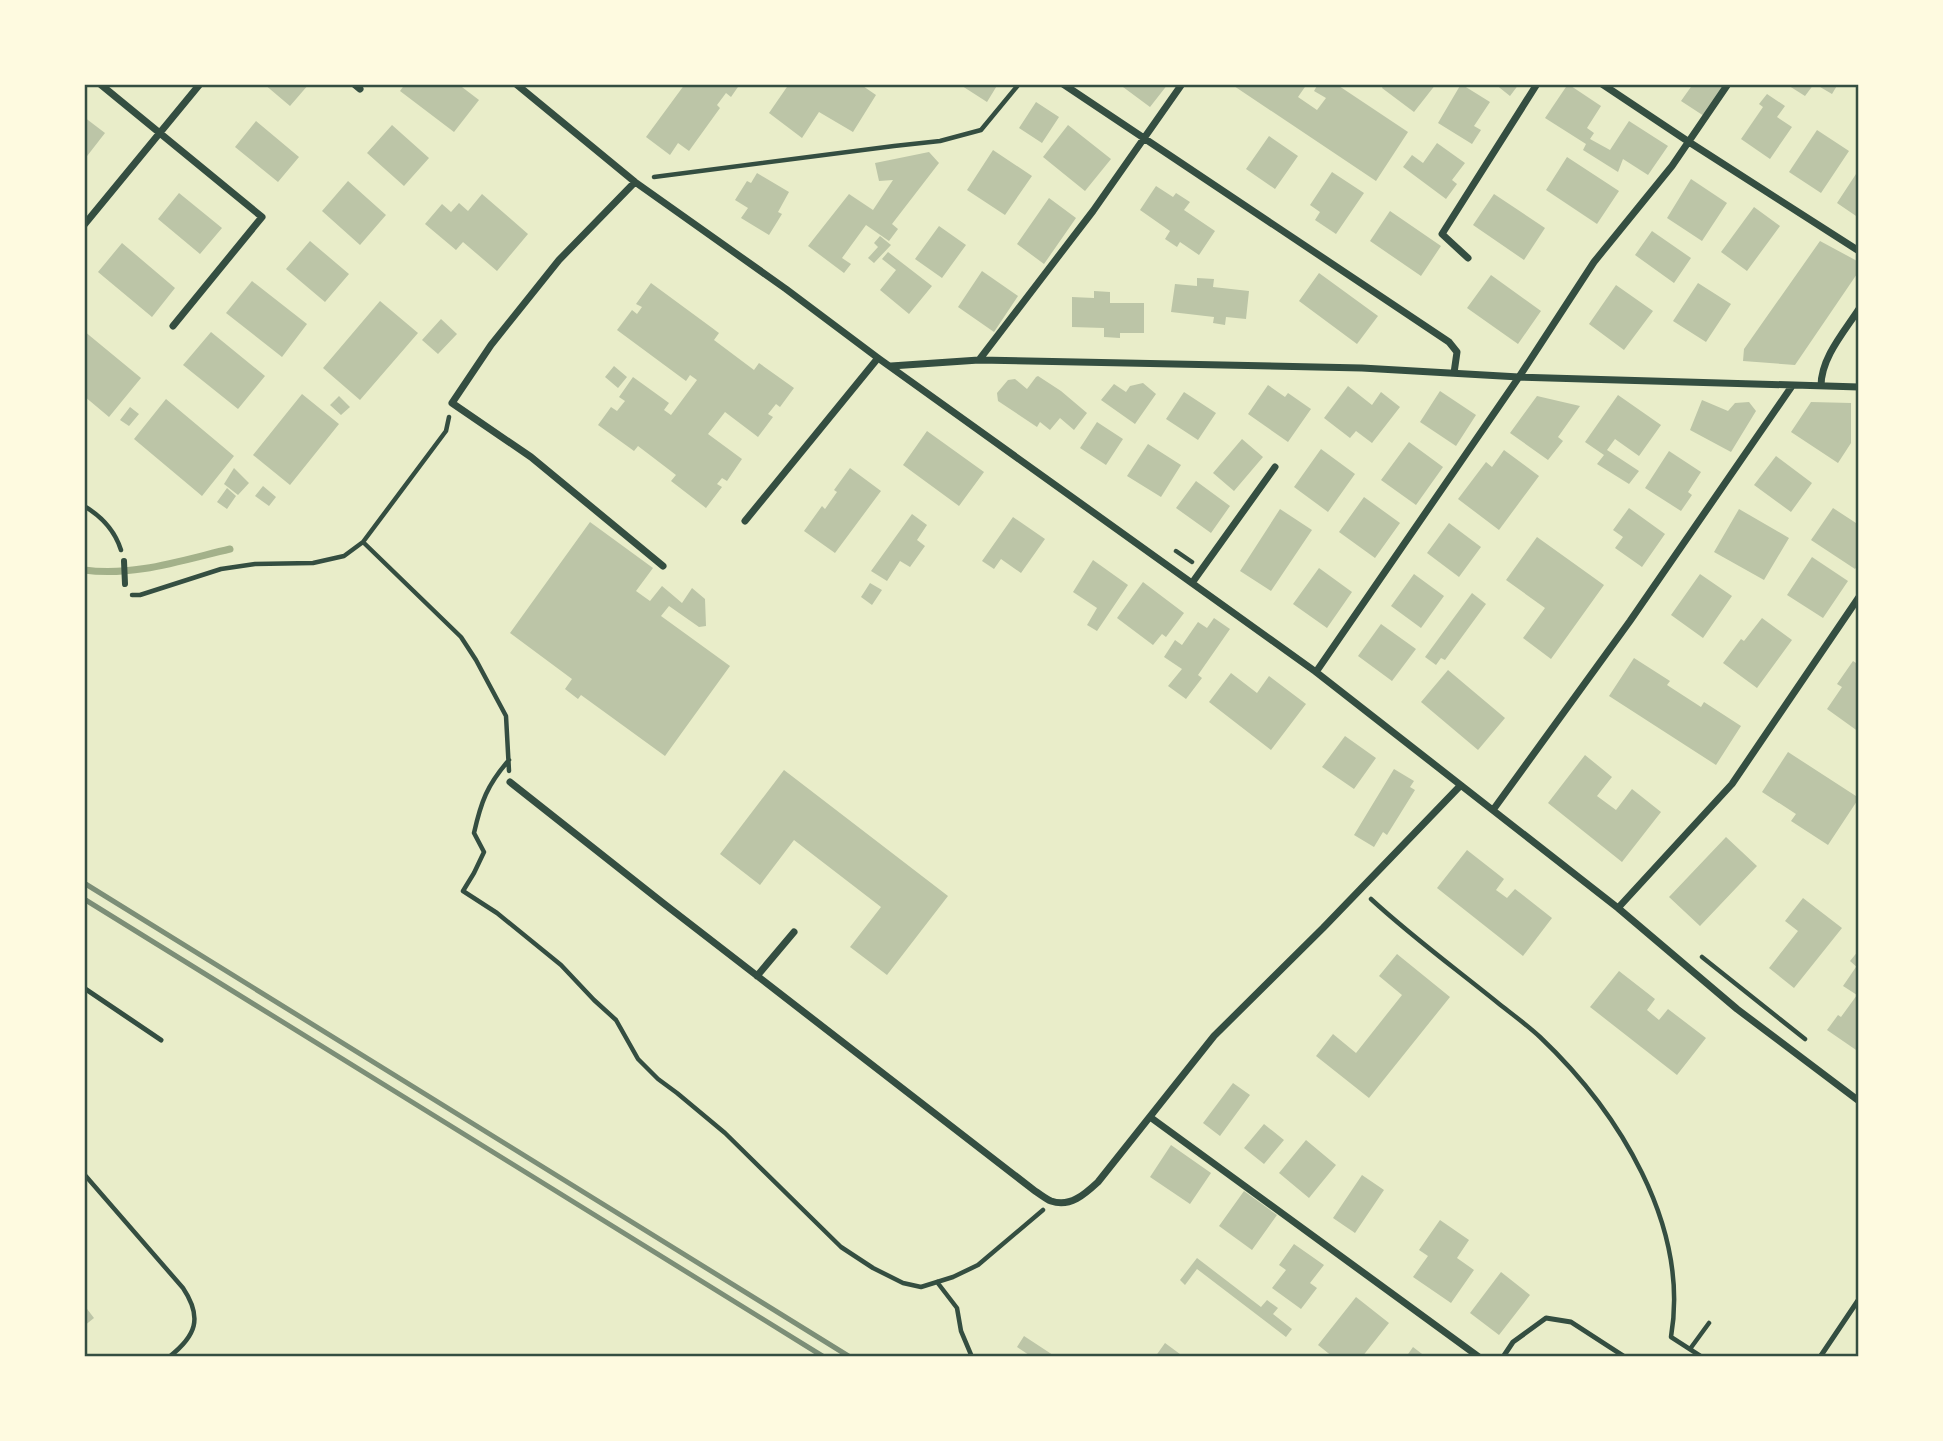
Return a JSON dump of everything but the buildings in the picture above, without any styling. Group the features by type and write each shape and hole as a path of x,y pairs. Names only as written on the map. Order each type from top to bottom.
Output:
{"street":[{"path":"100,84 261,217 173,326"},
{"path":"84,225 200,84"},
{"path":"516,84 635,182 1316,672 1618,908 1737,1009 1858,1098"},
{"path":"1063,84 1449,342 1457,352 1454,373"},
{"path":"979,360 1093,211 1182,84"},
{"path":"1468,258 1442,234 1537,84"},
{"path":"1602,84 1859,251"},
{"path":"1316,672 1519,377 1594,262 1689,142 1728,84"},
{"path":"635,182 559,260 491,345 452,403 531,457 663,566"},
{"path":"1821,386 1825,362 1859,309"},
{"path":"745,521 878,358"},
{"path":"891,366 979,360 1362,368 1519,377 1859,387"},
{"path":"1493,810 1630,621 1792,386"},
{"path":"1192,583 1275,467"},
{"path":"124,561 125,584"},
{"path":"1618,908 1732,784 1859,597"},
{"path":"510,782 1051,1202 1071,1202 1082,1197 1098,1182 1214,1036 1460,786"},
{"path":"757,976 794,932"},
{"path":"1150,1117 1479,1357"}],"lane":[{"path":"84,988 161,1040"},
{"path":"1820,1357 1859,1299"},
{"path":"1503,1357 1513,1342 1546,1318 1570,1322 1625,1357"}],"path":[{"path":"635,182 663,175 940,141 981,130 1019,84"},
{"path":"125,584 129,594 140,595 221,569 255,564 313,563 344,556 363,542 446,431 452,403"},
{"path":"84,506 105,522 118,539 124,561"},
{"path":"363,542 461,637 506,716 510,782"},
{"path":"509,760 494,777 480,805 474,833 484,852 463,891 496,913 561,965 616,1020 638,1059 658,1079 725,1133 841,1247 902,1283 921,1287 953,1277 978,1265 1051,1202"},
{"path":"1360,888 1540,1037 1584,1084 1624,1138 1649,1186 1665,1233 1672,1264 1675,1301 1671,1337 1702,1357"},
{"path":"1701,957 1807,1040"},
{"path":"84,1174 192,1301 196,1318 192,1335 170,1357"},
{"path":"937,1282 957,1308 961,1331 972,1357"},
{"path":"1690,1349 1709,1323"}],"waterway":[{"path":"84,570 102,572 139,569 230,549"}],"railway":[{"path":"84,883 850,1357"},
{"path":"84,899 824,1357"}]}
